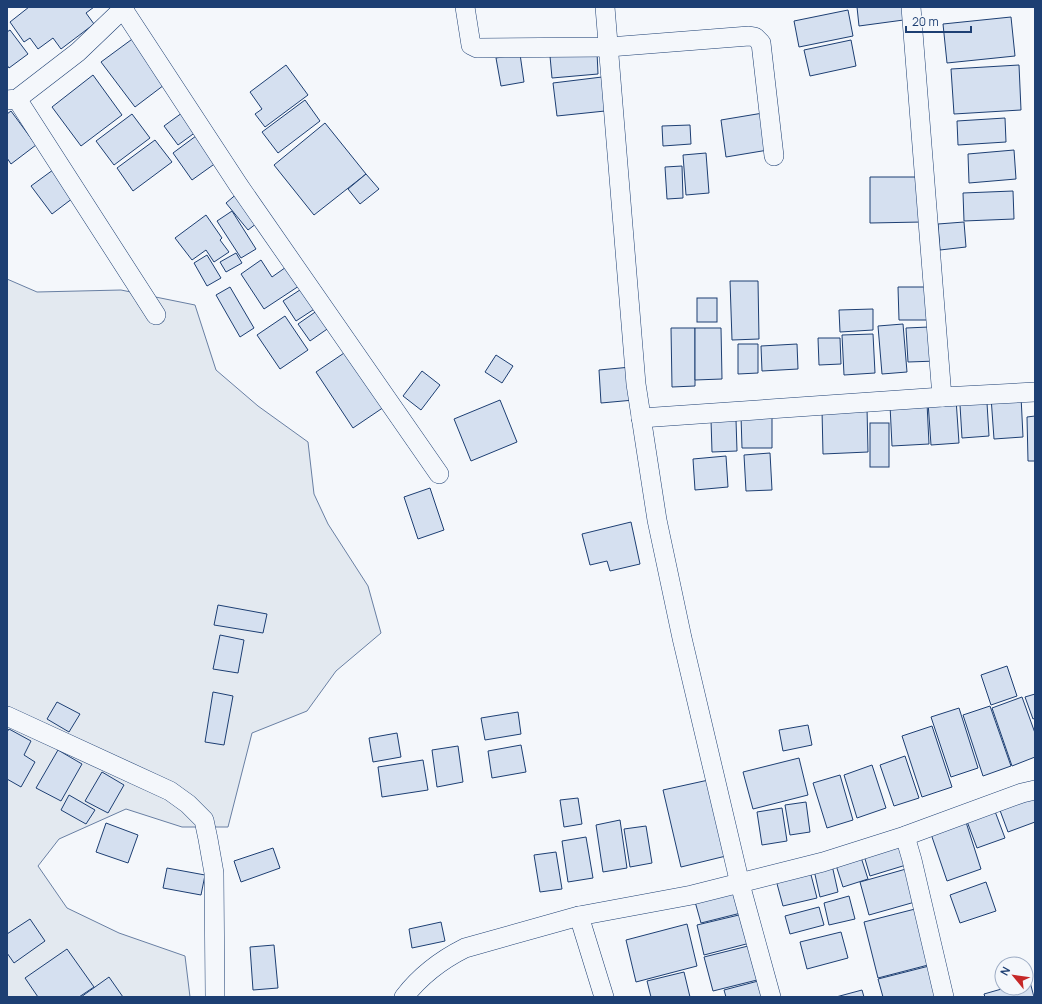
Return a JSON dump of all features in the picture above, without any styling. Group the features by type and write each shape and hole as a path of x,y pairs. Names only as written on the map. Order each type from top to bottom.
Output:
{"street":[{"path":"465,7 469,39 471,45 477,48 609,47 749,36 755,37 761,43 774,156"},
{"path":"605,7 636,384 657,520 680,631 740,884 771,997"},
{"path":"911,7 942,397"},
{"path":"156,315 12,99 78,52 124,8 239,186 439,474"},
{"path":"641,418 1035,392"},
{"path":"7,716 170,791 188,804 204,820 214,873 215,997"},
{"path":"404,997 425,973 449,956 465,948 579,916 622,909 740,884 823,862 905,836 1022,793 1035,790"},
{"path":"905,836 914,867 944,997"},
{"path":"579,916 604,997"}],"shaded area":[{"path":"7,279 37,292 121,290 195,305 216,370 258,406 308,442 314,494 328,524 368,586 381,633 336,671 307,711 252,733 228,827 182,827 126,809 59,839 38,866 67,908 119,933 185,956 190,997 7,997"}],"building":[{"path":"29,7 94,7 86,13 94,24 61,49 53,38 38,49 30,38 24,42 10,22"},
{"path":"857,7 909,7 911,19 859,26"},
{"path":"848,10 853,36 799,47 794,21"},
{"path":"1011,17 1015,56 947,63 943,24"},
{"path":"10,30 28,54 9,68 7,65 7,32"},
{"path":"135,37 168,82 135,107 101,62"},
{"path":"851,40 856,66 810,76 804,50"},
{"path":"597,52 598,74 552,78 550,56"},
{"path":"520,54 524,82 501,86 496,58"},
{"path":"286,65 308,95 265,127 255,114 262,109 250,92"},
{"path":"1019,65 1021,110 954,114 951,69"},
{"path":"93,75 122,115 81,146 52,107"},
{"path":"602,77 605,111 557,116 553,83"},
{"path":"305,100 320,121 278,153 262,132"},
{"path":"186,110 200,129 178,145 164,126"},
{"path":"11,111 36,145 11,164 7,158 7,114"},
{"path":"763,113 768,150 726,157 721,120"},
{"path":"132,114 150,138 114,165 96,141"},
{"path":"1005,118 1006,142 958,145 957,121"},
{"path":"325,123 366,174 314,215 274,165"},
{"path":"690,125 691,144 663,146 662,126"},
{"path":"200,133 220,160 192,180 173,153"},
{"path":"155,140 172,162 133,191 117,168"},
{"path":"1014,150 1016,179 969,183 968,154"},
{"path":"706,153 709,193 686,195 683,155"},
{"path":"682,166 683,198 667,199 665,167"},
{"path":"57,167 77,195 52,214 31,186"},
{"path":"366,174 379,189 360,204 348,189"},
{"path":"870,177 921,177 922,222 870,223"},
{"path":"1013,191 1014,219 964,221 963,193"},
{"path":"239,192 261,220 248,230 226,203"},
{"path":"232,211 256,249 241,258 217,221"},
{"path":"206,215 222,238 220,240 229,252 214,262 206,250 192,260 175,238"},
{"path":"964,222 966,247 940,250 938,224"},
{"path":"236,253 242,263 226,272 220,262"},
{"path":"207,255 221,278 207,286 194,263"},
{"path":"261,260 272,277 289,265 302,284 264,309 241,274"},
{"path":"730,281 758,281 759,339 732,340"},
{"path":"306,286 319,306 296,321 283,301"},
{"path":"230,287 254,328 240,337 216,295"},
{"path":"898,287 932,287 932,320 899,320"},
{"path":"697,298 717,298 717,322 697,322"},
{"path":"321,308 333,325 310,341 298,324"},
{"path":"873,309 873,330 840,332 839,310"},
{"path":"285,316 308,350 280,369 257,335"},
{"path":"903,324 907,372 882,374 878,326"},
{"path":"929,327 937,361 908,362 906,328"},
{"path":"671,328 695,328 695,386 672,387"},
{"path":"695,328 721,328 722,379 695,380"},
{"path":"873,334 875,373 844,375 842,335"},
{"path":"818,338 840,338 841,364 819,365"},
{"path":"738,344 758,344 758,373 738,374"},
{"path":"797,344 798,369 762,371 761,346"},
{"path":"350,349 387,405 353,428 316,372"},
{"path":"496,355 513,366 502,383 485,372"},
{"path":"631,367 634,400 601,403 599,370"},
{"path":"422,371 440,385 421,410 403,396"},
{"path":"1021,396 1023,437 994,439 991,397"},
{"path":"956,399 959,443 931,445 928,402"},
{"path":"500,400 517,442 471,461 454,419"},
{"path":"927,403 929,444 892,446 890,405"},
{"path":"987,403 989,436 962,438 960,405"},
{"path":"867,408 868,452 823,454 822,410"},
{"path":"772,415 772,448 742,448 741,416"},
{"path":"1035,416 1035,461 1028,461 1027,417"},
{"path":"711,420 736,420 737,451 712,452"},
{"path":"870,423 889,423 889,467 870,467"},
{"path":"770,453 772,490 746,491 744,455"},
{"path":"726,456 728,487 695,490 693,459"},
{"path":"430,488 444,530 418,539 404,497"},
{"path":"631,522 640,564 610,571 607,561 590,565 582,534"},
{"path":"218,605 267,614 263,633 214,625"},
{"path":"220,635 244,640 238,673 213,669"},
{"path":"1007,666 1017,696 991,705 981,675"},
{"path":"213,692 233,696 224,745 205,742"},
{"path":"1035,694 1035,718 1033,719 1025,697"},
{"path":"1022,697 1035,733 1035,757 1012,766 992,708"},
{"path":"57,702 80,714 69,732 47,719"},
{"path":"990,706 1011,766 983,776 963,715"},
{"path":"959,708 978,768 951,777 931,717"},
{"path":"518,712 521,734 485,740 481,718"},
{"path":"808,725 812,745 783,751 779,730"},
{"path":"932,726 952,787 922,797 902,736"},
{"path":"9,729 31,741 24,755 35,762 21,787 7,779 7,732"},
{"path":"397,733 401,757 373,762 369,738"},
{"path":"521,745 526,772 492,778 488,751"},
{"path":"458,746 463,782 437,787 432,750"},
{"path":"58,750 82,764 61,801 36,788"},
{"path":"905,756 919,798 894,806 880,765"},
{"path":"799,758 808,795 753,809 743,772"},
{"path":"423,760 428,790 382,797 378,767"},
{"path":"872,765 886,808 857,818 844,775"},
{"path":"102,772 124,785 108,813 85,801"},
{"path":"840,775 853,820 827,828 813,783"},
{"path":"713,779 730,855 681,867 663,790"},
{"path":"1035,791 1035,822 1008,832 998,805"},
{"path":"69,795 95,810 86,824 61,810"},
{"path":"578,798 582,824 564,827 560,800"},
{"path":"806,802 810,832 790,835 785,805"},
{"path":"993,806 1005,838 977,848 965,816"},
{"path":"782,808 787,841 762,845 757,812"},
{"path":"965,819 981,869 947,881 930,831"},
{"path":"620,820 627,868 603,872 596,825"},
{"path":"106,823 138,835 128,863 96,852"},
{"path":"646,826 652,863 630,867 624,829"},
{"path":"586,837 593,878 568,882 562,841"},
{"path":"900,841 906,865 870,876 863,852"},
{"path":"273,848 280,868 241,882 234,861"},
{"path":"859,851 868,879 843,887 834,859"},
{"path":"556,852 562,889 540,892 534,855"},
{"path":"832,865 838,892 820,897 814,870"},
{"path":"167,868 205,875 201,895 163,888"},
{"path":"906,869 915,902 869,915 860,882"},
{"path":"810,871 817,898 783,906 776,880"},
{"path":"986,882 996,911 960,923 950,895"},
{"path":"734,887 741,913 701,923 694,898"},
{"path":"849,896 855,919 829,925 824,903"},
{"path":"819,907 824,925 790,934 785,916"},
{"path":"919,908 932,964 878,978 864,922"},
{"path":"743,914 750,943 704,955 697,925"},
{"path":"30,919 45,941 14,963 7,953 7,934"},
{"path":"441,922 445,941 412,948 409,929"},
{"path":"687,924 697,966 636,982 626,940"},
{"path":"841,932 848,958 807,969 800,942"},
{"path":"274,945 278,988 253,990 250,947"},
{"path":"752,945 761,979 713,991 704,957"},
{"path":"67,949 94,987 79,997 38,997 25,978"},
{"path":"933,965 941,997 883,997 878,979"},
{"path":"684,972 690,997 651,997 647,981"},
{"path":"109,977 123,997 81,997"},
{"path":"762,980 766,997 726,997 724,990"},
{"path":"862,990 864,997 836,997"},
{"path":"994,991 994,996 1034,997 985,997 984,994"}]}
